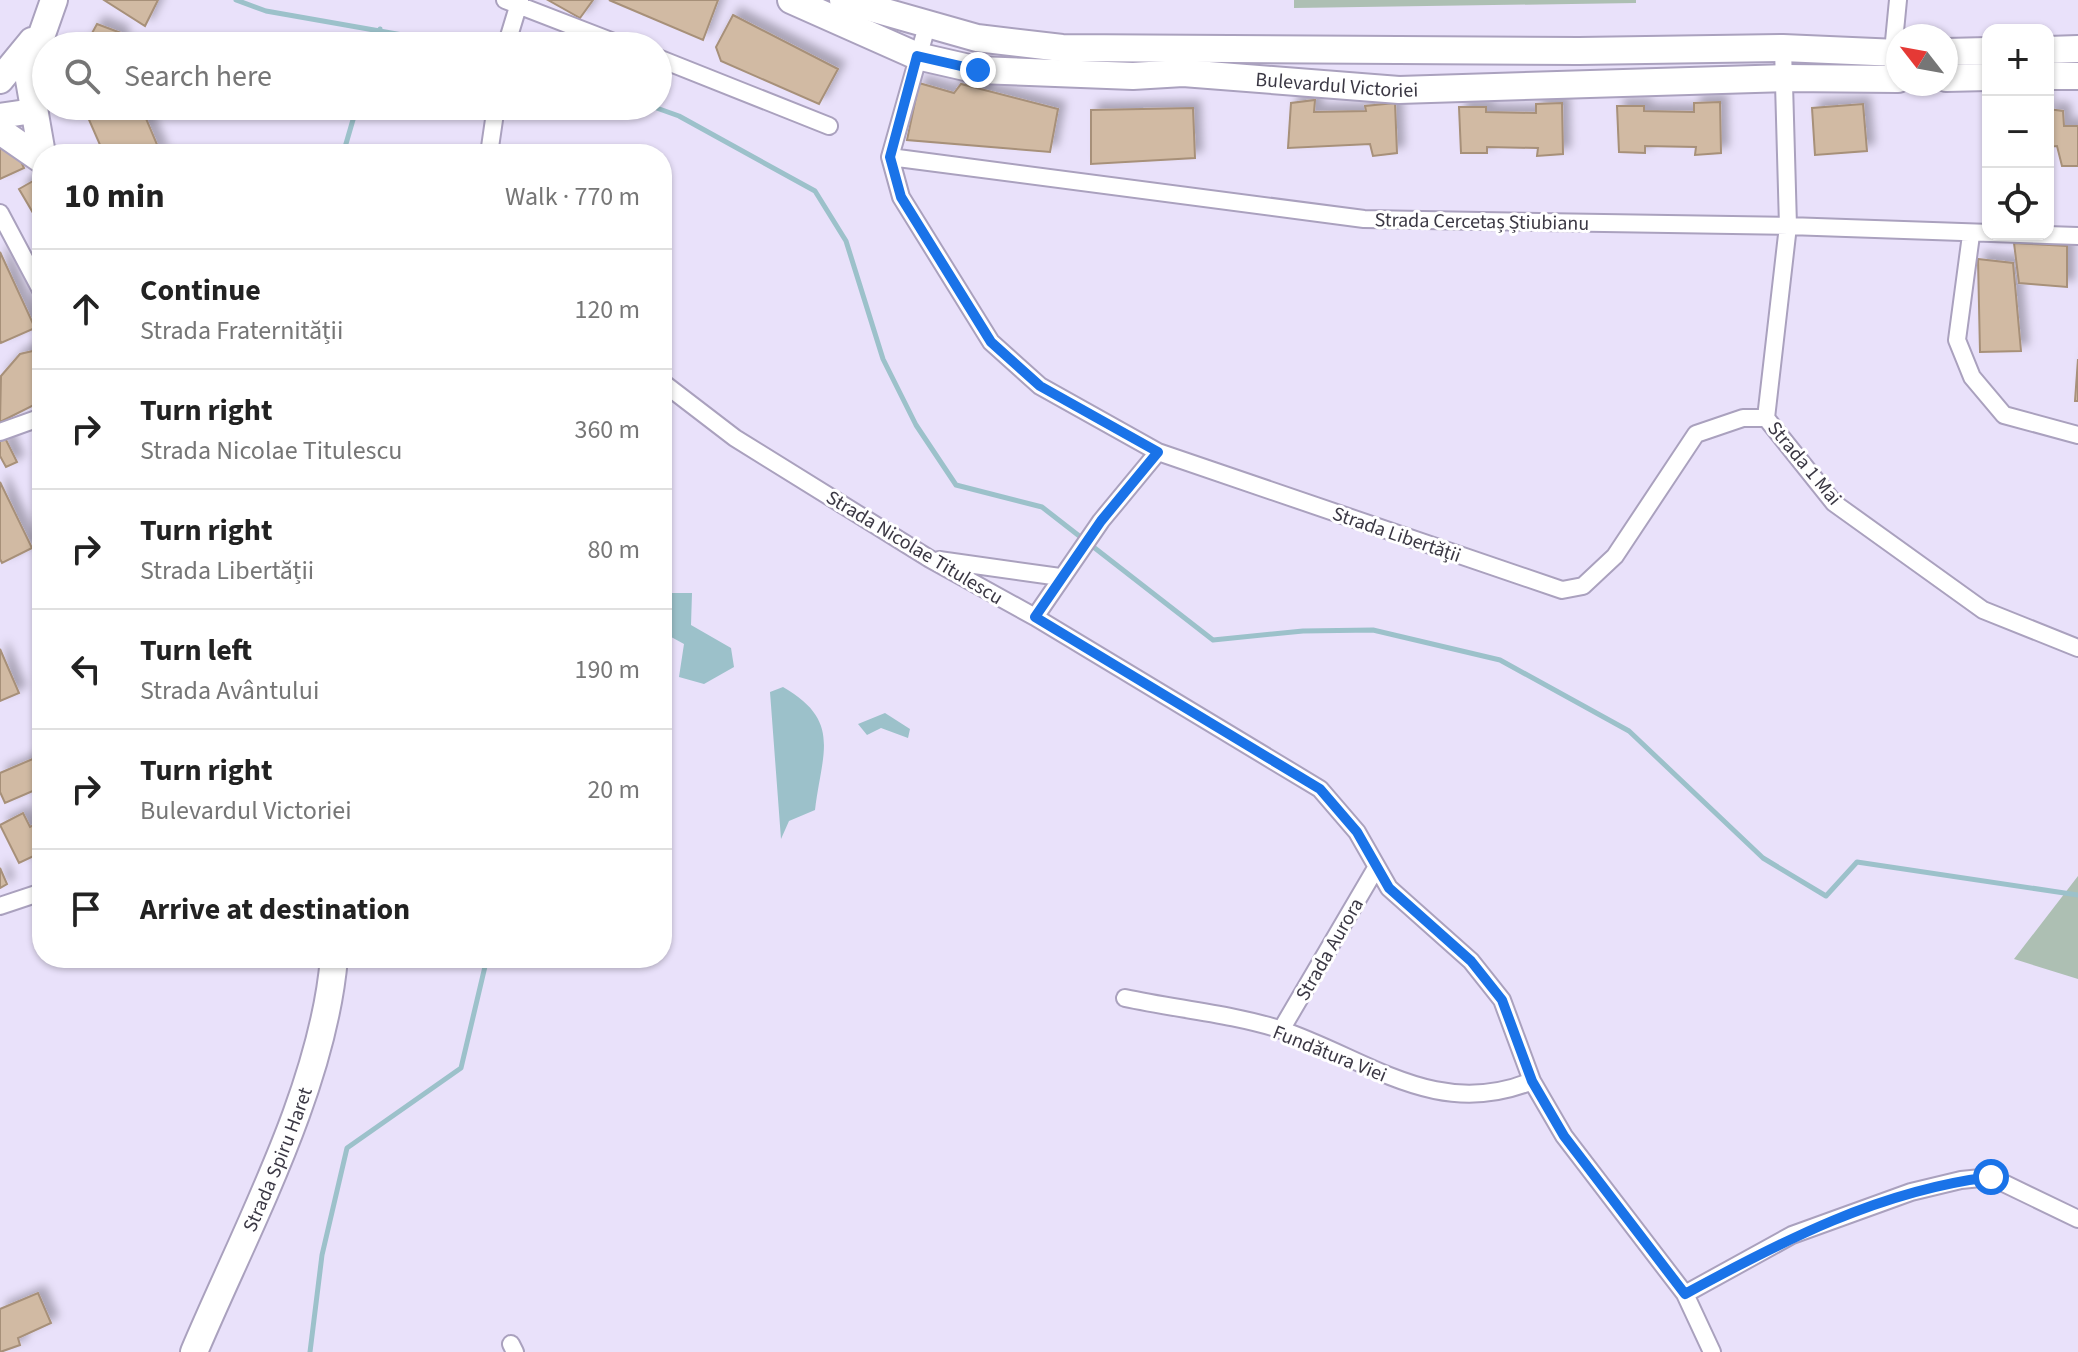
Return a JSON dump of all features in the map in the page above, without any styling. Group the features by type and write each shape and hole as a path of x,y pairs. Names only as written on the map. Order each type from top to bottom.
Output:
{"main road":[{"name":"Bulevardul Victoriei","path":"791,0 917,56 978,70 1133,76 1183,73 1399,90 1785,78 1886,67"},
{"name":"Bulevardul Victoriei","path":"843,0 977,38 1062,48 1563,51 1783,48 1886,65"},
{"path":"40,32 50,2"},
{"path":"0,80 32,42"},
{"path":"2054,50 2078,49"},
{"path":"1958,52 1982,51"},
{"path":"32,60 28,74 32,100"},
{"path":"2054,76 2078,76"},
{"path":"1958,78 1982,77"},
{"path":"36,120 40,144"},
{"path":"0,131 32,153"},
{"name":"Strada Spiru Haret","path":"194,1352 313,1066 322,1040 333,968"}],"street":[{"path":"1897,24 1898,0"},
{"path":"508,32 514,2 589,32"},
{"path":"890,157 927,26"},
{"name":"Strada 1 Mai","path":"1783,48 1788,226 1766,418 1834,503 1983,610 2078,648"},
{"path":"672,64 829,126"},
{"path":"0,104 32,100"},
{"path":"0,116 32,100"},
{"path":"490,144 494,120"},
{"name":"Strada Cercetaș Știubianu","path":"890,157 1364,219 1788,226 1971,235 2078,236"},
{"name":"Strada Libertății","path":"890,157 901,197 991,342 1040,386 1158,452 1562,590 1583,586 1615,556 1696,434 1743,418 1766,418"},
{"path":"0,213 32,273"},
{"path":"1971,235 1957,340 1972,377 2004,415 2078,435"},
{"name":"Strada Nicolae Titulescu","path":"672,390 735,438 930,559 1035,617 1320,789 1357,832 1389,888 1471,961 1502,1000 1532,1081 1564,1136 1685,1294 1712,1352"},
{"path":"0,432 32,421"},
{"path":"1035,617 1101,521 1158,452"},
{"path":"930,559 1060,577"},
{"name":"Strada Aurora","path":"1281,1030 1376,868"},
{"path":"0,906 32,895"},
{"name":"Fundătura Viei","path":"1125,998 1281,1030 1400,1081 1457,1096 1502,1094 1532,1081"},
{"path":"1685,1294 1792,1235 1911,1192 1961,1180 1991,1177 2078,1219"}],"shaded area":[{"path":"1294,0 1636,0 1636,3 1294,8"},
{"path":"672,593 692,593 691,625 731,648 734,667 704,684 679,677 684,644 672,637"},
{"path":"783,687 814,712 821,726 824,755 815,810 789,821 781,839 770,692"},
{"path":"885,713 910,729 908,738 881,728 867,735 858,724"},
{"path":"2078,876 2078,979 2014,959"}],"building":[{"path":"104,0 158,0 145,26"},
{"path":"548,0 593,0 580,18"},
{"path":"609,0 718,0 703,40"},
{"path":"733,15 838,69 819,104 721,61 716,47"},
{"path":"97,24 118,32 93,32"},
{"path":"919,83 954,93 961,84 1058,109 1050,152 907,140"},
{"path":"1315,100 1314,112 1366,111 1365,106 1395,103 1397,153 1373,156 1370,144 1288,148 1291,103"},
{"path":"1720,102 1721,153 1695,155 1696,147 1645,146 1645,153 1619,152 1617,106 1644,106 1644,111 1694,112 1694,103"},
{"path":"1562,103 1563,154 1537,156 1538,148 1487,147 1487,153 1461,153 1459,107 1486,107 1486,112 1536,113 1536,104"},
{"path":"1863,104 1867,151 1815,155 1812,108"},
{"path":"1193,108 1195,158 1091,164 1091,110"},
{"path":"2054,110 2063,111 2064,126 2078,126 2078,166 2062,166 2057,146 2054,146"},
{"path":"89,120 147,120 157,144 100,144"},
{"path":"7,131 24,168 0,179 0,134"},
{"path":"32,182 32,211 19,189"},
{"path":"2014,243 2067,246 2067,287 2019,283"},
{"path":"0,252 32,321 32,329 1,343"},
{"path":"1978,259 2013,263 2021,351 1980,352"},
{"path":"32,351 32,406 0,422 1,376 20,354"},
{"path":"2078,359 2078,401 2075,401"},
{"path":"0,428 17,462 6,467 0,456"},
{"path":"0,482 32,548 2,563 0,559"},
{"path":"0,649 19,693 0,701"},
{"path":"32,759 32,791 5,803 0,792 0,773"},
{"path":"23,813 32,826 32,857 19,863 0,825"},
{"path":"0,868 7,884 0,888"},
{"path":"38,1293 51,1323 18,1338 20,1345 0,1352 0,1309"}],"waterway":[{"path":"236,0 266,11 385,32"},
{"path":"672,114 815,191 846,241 883,359 916,425 956,485 1042,507 1213,640 1303,631 1373,630 1500,660 1629,731 1763,858 1826,896 1857,862 2078,895"},
{"path":"346,144 353,120"},
{"path":"310,1352 322,1255 347,1148 461,1068 485,968"}],"route":[{"path":"978,70 917,56 890,157 901,197 991,342 1040,386 1158,452 1101,521 1035,617 1320,789 1357,832 1389,888 1471,961 1502,1000 1532,1081 1564,1136 1685,1294 1792,1235 1911,1192 1961,1180 1991,1177"}]}
